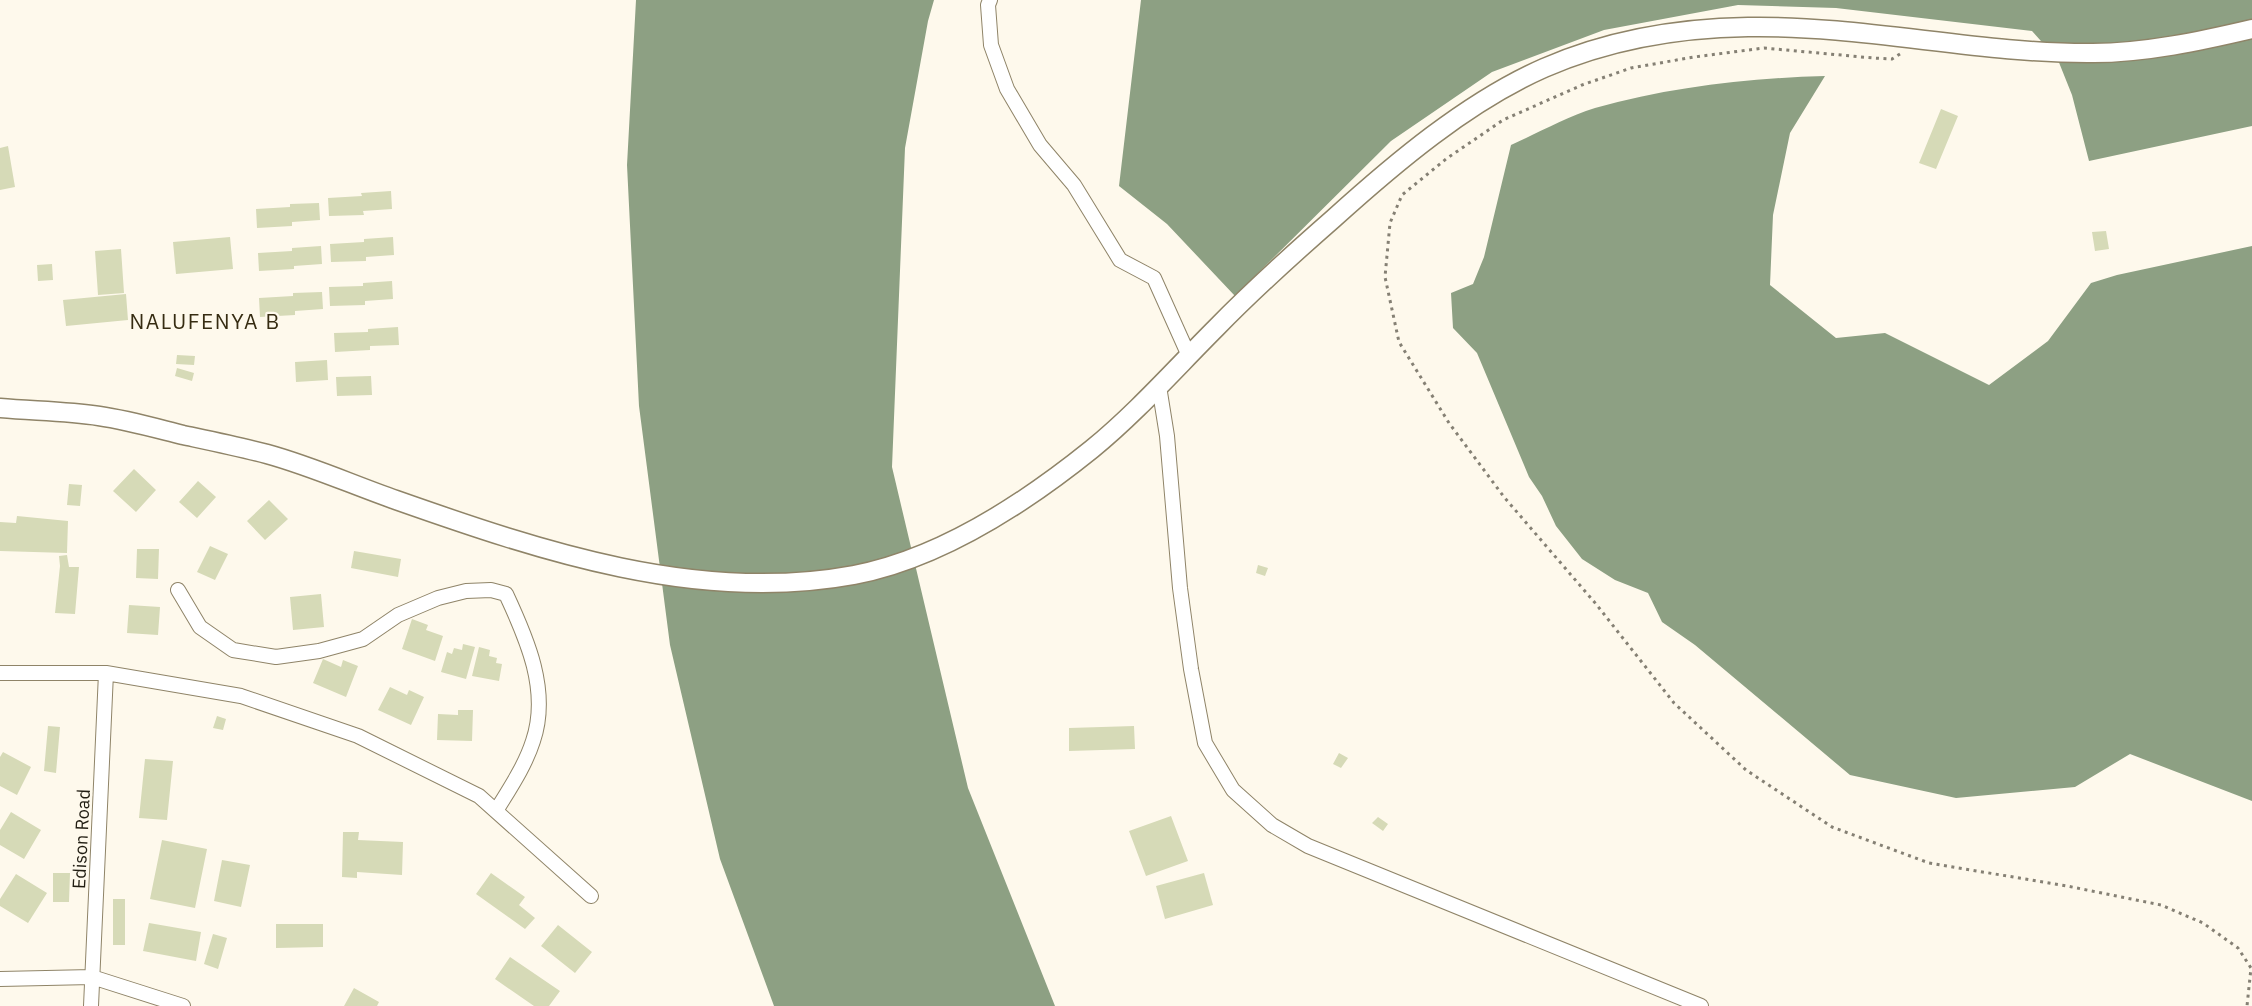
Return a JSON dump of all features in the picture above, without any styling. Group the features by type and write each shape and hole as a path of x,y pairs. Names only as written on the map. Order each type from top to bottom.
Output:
{"main road":[{"path":"0,408 98,416 270,455 404,503 557,552 626,568 691,579 750,584 852,575 911,560 963,535 1022,500 1093,448 1220,324 1353,201 1424,142 1470,110 1538,71 1593,49 1649,36 1751,26 1833,31 2030,51 2099,53 2181,44 2252,29"}],"street":[{"path":"990,0 988,5 991,45 1007,89 1040,145 1074,184 1120,260 1154,278 1189,356"},
{"path":"1159,386 1167,436 1180,588 1191,669 1205,743 1233,790 1272,825 1308,846 1701,1006"},
{"path":"178,590 200,627 233,650 276,657 319,651 363,639 398,615 438,598 466,591 491,590 506,594 535,667 540,703 534,740 518,775 496,811"},
{"path":"0,673 106,673 241,696 358,736 479,796 591,896"},
{"name":"Edison Road","path":"91,1006 106,673"},
{"path":"0,979 92,977 183,1006"}],"path":[{"path":"1923,40 1892,59 1764,48 1631,68 1582,85 1503,120 1446,159 1402,195 1390,223 1385,277 1399,342 1449,423 1504,497 1596,604 1674,703 1746,770 1832,827 1929,863 2067,886 2161,905 2203,923 2238,948 2251,968 2247,1006"}],"shaded area":[{"path":"636,0 934,0 928,21 905,148 892,467 968,788 1055,1006 774,1006 720,859 670,645 639,406 627,165"},
{"path":"1141,0 2252,0 2252,126 2089,161 2072,95 2058,60 2032,31 1836,8 1738,5 1604,30 1492,72 1391,141 1235,296 1167,224 1119,186"},
{"path":"1825,76 1790,133 1773,215 1770,285 1836,338 1885,333 1989,385 2048,341 2091,283 2117,275 2252,246 2252,801 2130,754 2075,787 1956,798 1850,775 1695,645 1662,622 1648,593 1615,580 1582,559 1556,526 1542,496 1529,477 1477,353 1453,328 1451,293 1473,284 1484,257 1511,145 1595,108 1652,94 1709,85"}],"building":[{"path":"1941,109 1958,116 1936,169 1919,163"},
{"path":"8,146 15,187 0,190 0,148"},
{"path":"391,191 392,209 363,211 364,215 329,216 328,198"},
{"path":"319,203 320,220 292,222 292,226 257,228 256,209"},
{"path":"2106,231 2109,249 2095,251 2092,232"},
{"path":"230,237 233,269 176,274 173,242"},
{"path":"393,237 394,255 366,257 366,261 331,262 330,244"},
{"path":"321,246 322,264 294,266 294,269 259,271 258,253"},
{"path":"121,249 124,293 98,295 95,251"},
{"path":"52,264 53,280 38,281 37,265"},
{"path":"392,281 393,299 365,301 365,305 330,306 329,287 363,286 363,283"},
{"path":"322,292 323,309 295,311 295,315 260,317 259,298"},
{"path":"126,294 128,320 66,326 63,300"},
{"path":"398,327 399,345 370,346 370,350 335,352 334,333 368,332 368,329"},
{"path":"177,355 195,356 194,365 176,364"},
{"path":"327,360 328,380 296,382 295,362"},
{"path":"177,368 194,373 192,381 175,376"},
{"path":"371,376 372,395 337,396 336,377"},
{"path":"134,469 156,490 136,512 113,491"},
{"path":"198,481 216,497 197,518 179,502"},
{"path":"69,484 82,485 80,506 67,505"},
{"path":"269,500 288,519 265,540 247,521"},
{"path":"17,516 68,521 67,553 0,551 0,522 16,523"},
{"path":"210,546 228,554 215,580 197,572"},
{"path":"137,549 159,549 158,579 136,578"},
{"path":"354,551 401,559 398,577 351,568"},
{"path":"67,555 69,567 79,567 75,614 55,613 59,556"},
{"path":"1258,565 1268,568 1265,576 1256,573"},
{"path":"321,594 324,627 293,630 290,597"},
{"path":"129,605 160,607 158,635 127,633"},
{"path":"412,619 428,625 426,630 443,636 435,661 402,649"},
{"path":"463,644 475,647 466,679 441,672 447,652 452,654 454,648 462,650"},
{"path":"479,647 490,650 489,656 497,658 496,663 502,664 499,681 472,676"},
{"path":"323,659 341,667 343,660 358,666 346,697 313,683"},
{"path":"390,687 407,695 409,690 424,697 411,725 378,710"},
{"path":"458,710 473,710 472,741 437,740 438,714 458,715"},
{"path":"217,716 226,719 223,730 213,728"},
{"path":"48,726 60,727 56,773 44,771"},
{"path":"1134,726 1135,749 1069,751 1069,728"},
{"path":"3,752 31,767 17,795 0,786 0,757"},
{"path":"1339,753 1348,758 1341,768 1333,764"},
{"path":"145,759 173,761 167,820 139,818"},
{"path":"11,812 41,830 24,859 0,845 0,830"},
{"path":"1171,816 1188,861 1146,876 1129,831"},
{"path":"1378,817 1388,824 1383,831 1372,823"},
{"path":"343,832 359,832 358,840 403,842 402,875 357,872 357,878 342,877"},
{"path":"162,840 207,849 195,908 150,899"},
{"path":"222,860 250,865 241,907 214,901"},
{"path":"53,873 70,873 69,902 53,902"},
{"path":"491,873 525,897 519,905 535,918 525,929 476,894"},
{"path":"1204,873 1213,905 1165,919 1156,886"},
{"path":"16,874 47,893 28,923 0,906 0,899"},
{"path":"113,899 125,899 125,945 113,945"},
{"path":"149,923 201,932 196,961 143,951"},
{"path":"276,924 323,924 323,947 276,948"},
{"path":"558,925 592,952 575,973 541,946"},
{"path":"213,934 227,938 218,969 204,964"},
{"path":"510,957 560,991 549,1006 534,1006 495,979"},
{"path":"354,988 379,1002 377,1006 344,1006"}],"district":[{"name":"NALUFENYA B","path":"205,321"}]}
